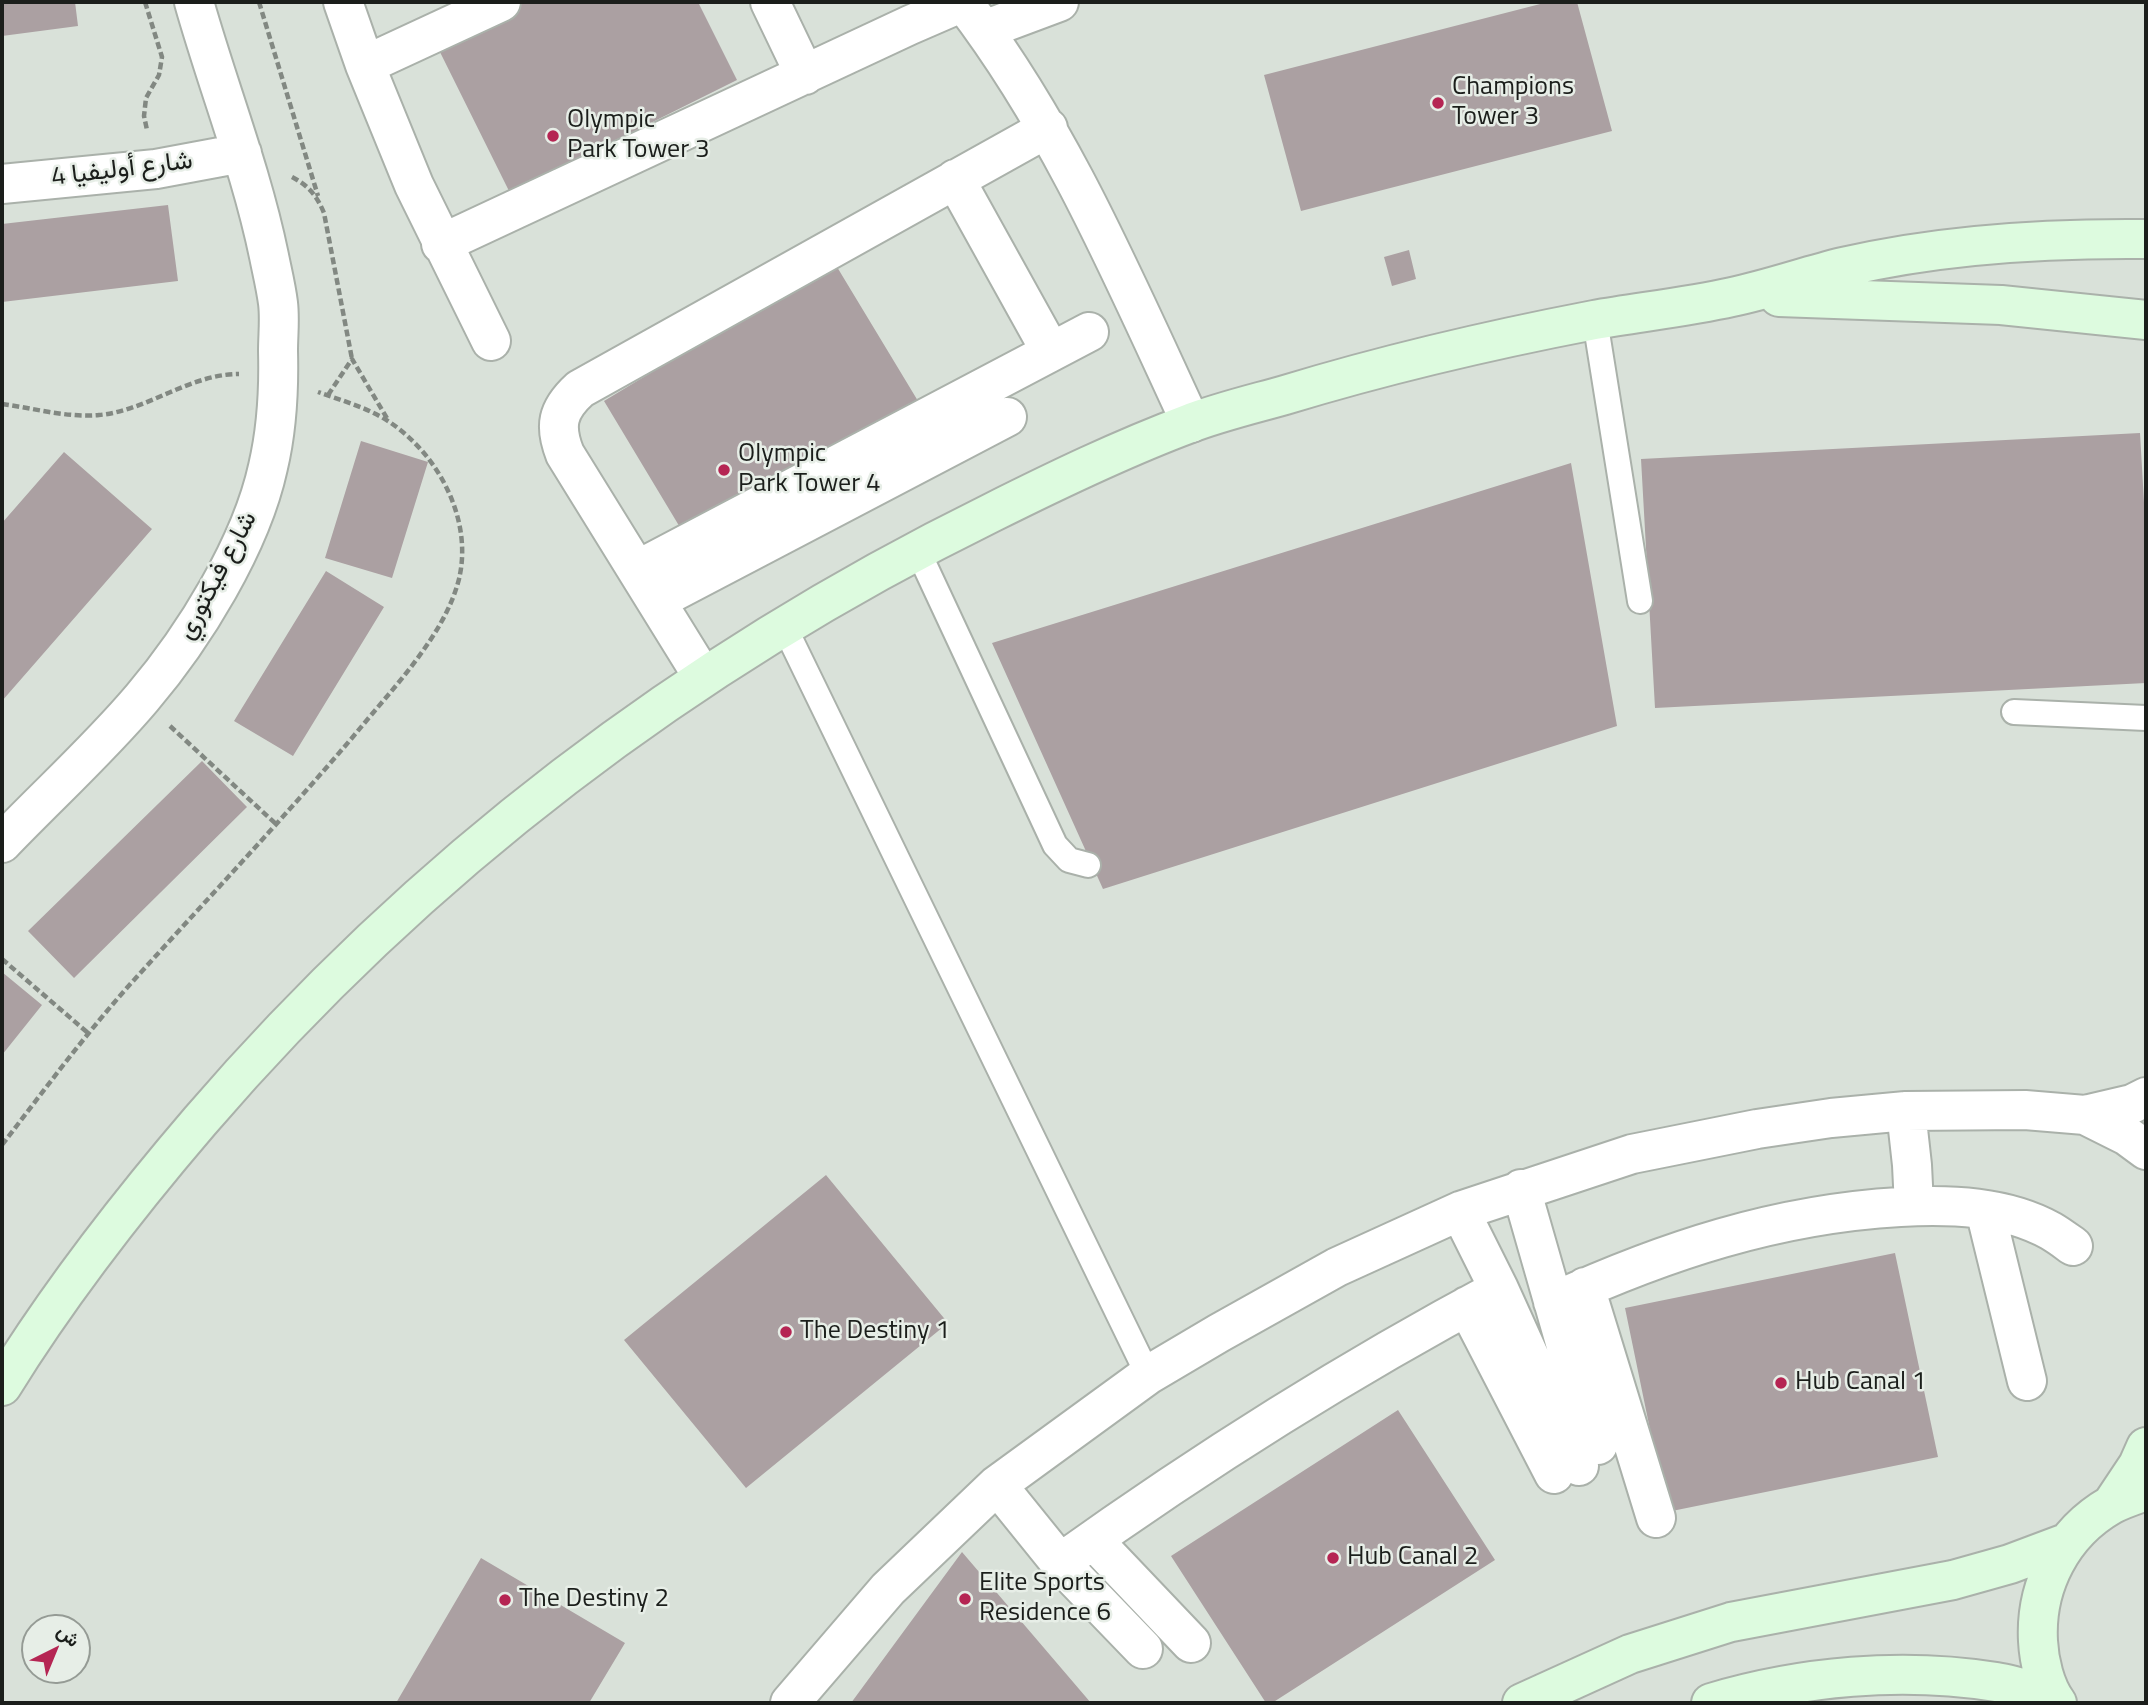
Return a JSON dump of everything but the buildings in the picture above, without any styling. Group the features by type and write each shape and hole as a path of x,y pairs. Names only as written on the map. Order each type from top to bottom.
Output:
{"main road":[{"path":"2,1386 32,1337 142,1188 262,1049 393,920 492,833 595,752 703,677 784,626 917,549 1043,487 1191,422 1324,383 1446,352 1595,320 1735,297 1847,266 1960,247 2076,238 2146,239"},
{"path":"1735,297 1868,299 1988,305 2131,318 2146,339"},
{"path":"2055,1700 2039,1659 2037,1618 2046,1578 2066,1543 2087,1521 2129,1498 2146,1447"},
{"path":"1522,1703 1630,1654 1731,1622 1953,1580 2066,1543"},
{"path":"1711,1703 1797,1683 1883,1675 1943,1675 1985,1681 2055,1700"}],"street":[{"name":"شارع فيكتوري","path":"2,843 141,699 187,638 236,553 256,508 268,467 279,379 278,303 263,229 246,166 194,2"},
{"path":"343,2 398,149 441,244 491,341"},
{"path":"365,65 501,2"},
{"path":"771,2 806,75"},
{"path":"441,244 806,75 970,11 1059,2"},
{"path":"970,11 1048,128 1097,220 1191,422"},
{"path":"703,677 565,454 558,437 559,419 567,401 580,389 1048,128"},
{"name":"شارع أوليفيا 4","path":"2,184 156,169 246,166"},
{"path":"955,179 1051,352"},
{"path":"646,585 1089,332"},
{"path":"646,585 1007,417"},
{"path":"790,1703 888,1589 997,1485 1148,1375 1337,1267 1460,1212 1521,1189 1632,1154 1782,1126 1906,1111 2001,1110 2085,1115 2132,1104 2146,1097"},
{"path":"1906,1111 1913,1206"},
{"path":"2085,1115 2127,1136 2146,1150"},
{"path":"1521,1189 1569,1295 1656,1518"},
{"path":"1569,1295 1657,1258 1742,1232 1805,1217 1913,1206 1985,1210 2028,1221 2051,1231 2073,1246"},
{"path":"1985,1210 2027,1381"},
{"path":"1460,1212 1483,1297 1577,1462 1569,1295"},
{"path":"1060,1563 1276,1417 1370,1360 1483,1297"},
{"path":"997,1485 1060,1563 1143,1649"},
{"path":"1093,1540 1191,1643"}],"lane":[{"path":"1595,320 1640,601"},
{"path":"917,549 1055,845 1069,860 1088,865"},
{"path":"784,626 1148,1375"},
{"path":"2014,712 2146,718"}],"path":[{"path":"145,2 162,57 159,75 146,98 144,116 156,169"},
{"path":"259,2 319,201 335,267 352,359 389,421"},
{"path":"246,166 293,177 310,189 319,201"},
{"path":"328,396 352,359"},
{"path":"2,404 80,415 99,415 220,375 251,374 279,379 355,404 389,421 410,436 442,478 456,512 461,547 459,578 448,609 421,652 277,825 88,1033 2,1145"},
{"path":"141,699 277,825"},
{"path":"2,959 88,1033"}],"place":[{"name":"Champions Tower 3","path":"1438,103"},
{"name":"Olympic Park Tower 3","path":"553,136"},
{"name":"Olympic Park Tower 4","path":"724,470"},
{"name":"The Destiny 1","path":"786,1332"},
{"name":"Hub Canal 1","path":"1781,1383"},
{"name":"Hub Canal 2","path":"1333,1558"},
{"name":"Elite Sports Residence 6","path":"965,1599"},
{"name":"The Destiny 2","path":"505,1600"}]}
